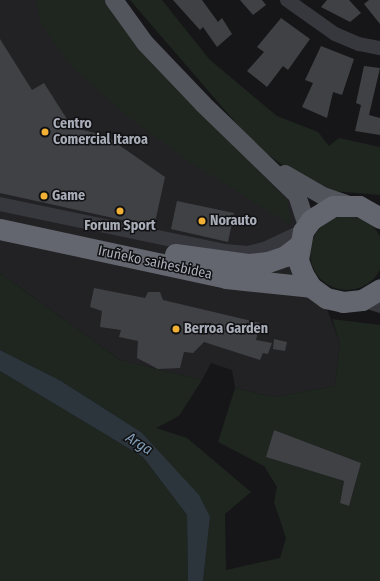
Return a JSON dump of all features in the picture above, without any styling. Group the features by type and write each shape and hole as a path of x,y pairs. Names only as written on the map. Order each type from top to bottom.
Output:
{"highway":[{"path":"346,204 377,213"},
{"name":"Iruñeko saihesbidea","path":"0,214 191,257 233,262 268,262 285,256 303,234 333,206 346,204"},
{"name":"Iruñeko saihesbidea","path":"0,229 226,278 311,287"},
{"path":"303,234 303,274 311,287 326,298 344,302 371,303 380,289"}],"main road":[{"path":"114,0 145,43 203,104 297,195 303,234"},
{"path":"260,160 323,196 346,204"}],"street":[{"path":"287,0 335,34 359,44 380,48"},
{"path":"0,204 225,251 248,253 264,249 303,234"}],"shaded area":[{"path":"0,0 105,0 296,208 296,229 340,343 335,386 274,397 235,388 232,370 211,363 202,380 120,360 0,273"},
{"path":"36,0 104,0 147,58 287,200 291,225 190,162 128,117 71,66 40,22"},
{"path":"130,0 162,0 210,60 277,116 318,132 329,146 339,138 380,147 380,195 333,191 281,164 254,144"},
{"path":"347,216 368,222 378,232 384,253 378,274 368,284 347,290 326,284 316,274 310,253 316,232 326,222"},
{"path":"0,273 120,360 202,380 179,416 156,428 187,438 251,492 225,514 226,570 280,558 286,538 274,502 277,487 264,466 218,442 235,388 274,397 335,386 340,343 332,319 380,325 380,581 203,581 210,517 141,432 61,381 0,350","holes":["274,430 361,463 349,506 340,503 344,481 267,457"]},
{"path":"0,371 143,457 187,515 188,581 0,581"}],"water":[{"name":"Arga","path":"0,350 61,381 141,432 199,495 210,517 203,581 188,581 187,515 143,457 0,371"}],"building":[{"path":"173,0 202,0 218,22 222,18 232,34 217,47 203,27 200,30"},
{"path":"240,0 262,0 266,5 253,15"},
{"path":"327,0 349,0 361,13 350,22 321,7"},
{"path":"369,0 380,0 380,24 364,4"},
{"path":"281,18 310,39 288,70 283,66 267,87 247,71 264,52 257,47"},
{"name":"Centro Comercial Itaroa","path":"0,39 32,90 44,83 72,127 106,136 165,177 154,227 0,193"},
{"path":"321,46 354,59 342,95 333,92 327,118 302,107 313,83 305,80"},
{"path":"364,66 380,68 369,115 380,118 380,135 355,131 361,105 356,103"},
{"name":"Norauto","path":"177,201 234,213 228,242 171,229"},
{"name":"Berroa Garden","path":"94,288 145,298 148,292 160,292 163,300 260,323 256,340 272,343 268,354 263,353 260,360 204,342 193,353 184,352 180,368 158,369 137,358 138,341 119,337 121,330 100,327 102,311 90,307"},
{"path":"274,339 287,342 285,351 273,349"},
{"path":"274,430 361,463 349,506 340,503 344,481 266,457"}],"place":[{"name":"Centro Comercial Itaroa","path":"45,132"},
{"name":"Game","path":"44,196"},
{"name":"Forum Sport","path":"120,211"},
{"name":"Norauto","path":"202,221"},
{"name":"Berroa Garden","path":"176,329"}]}
